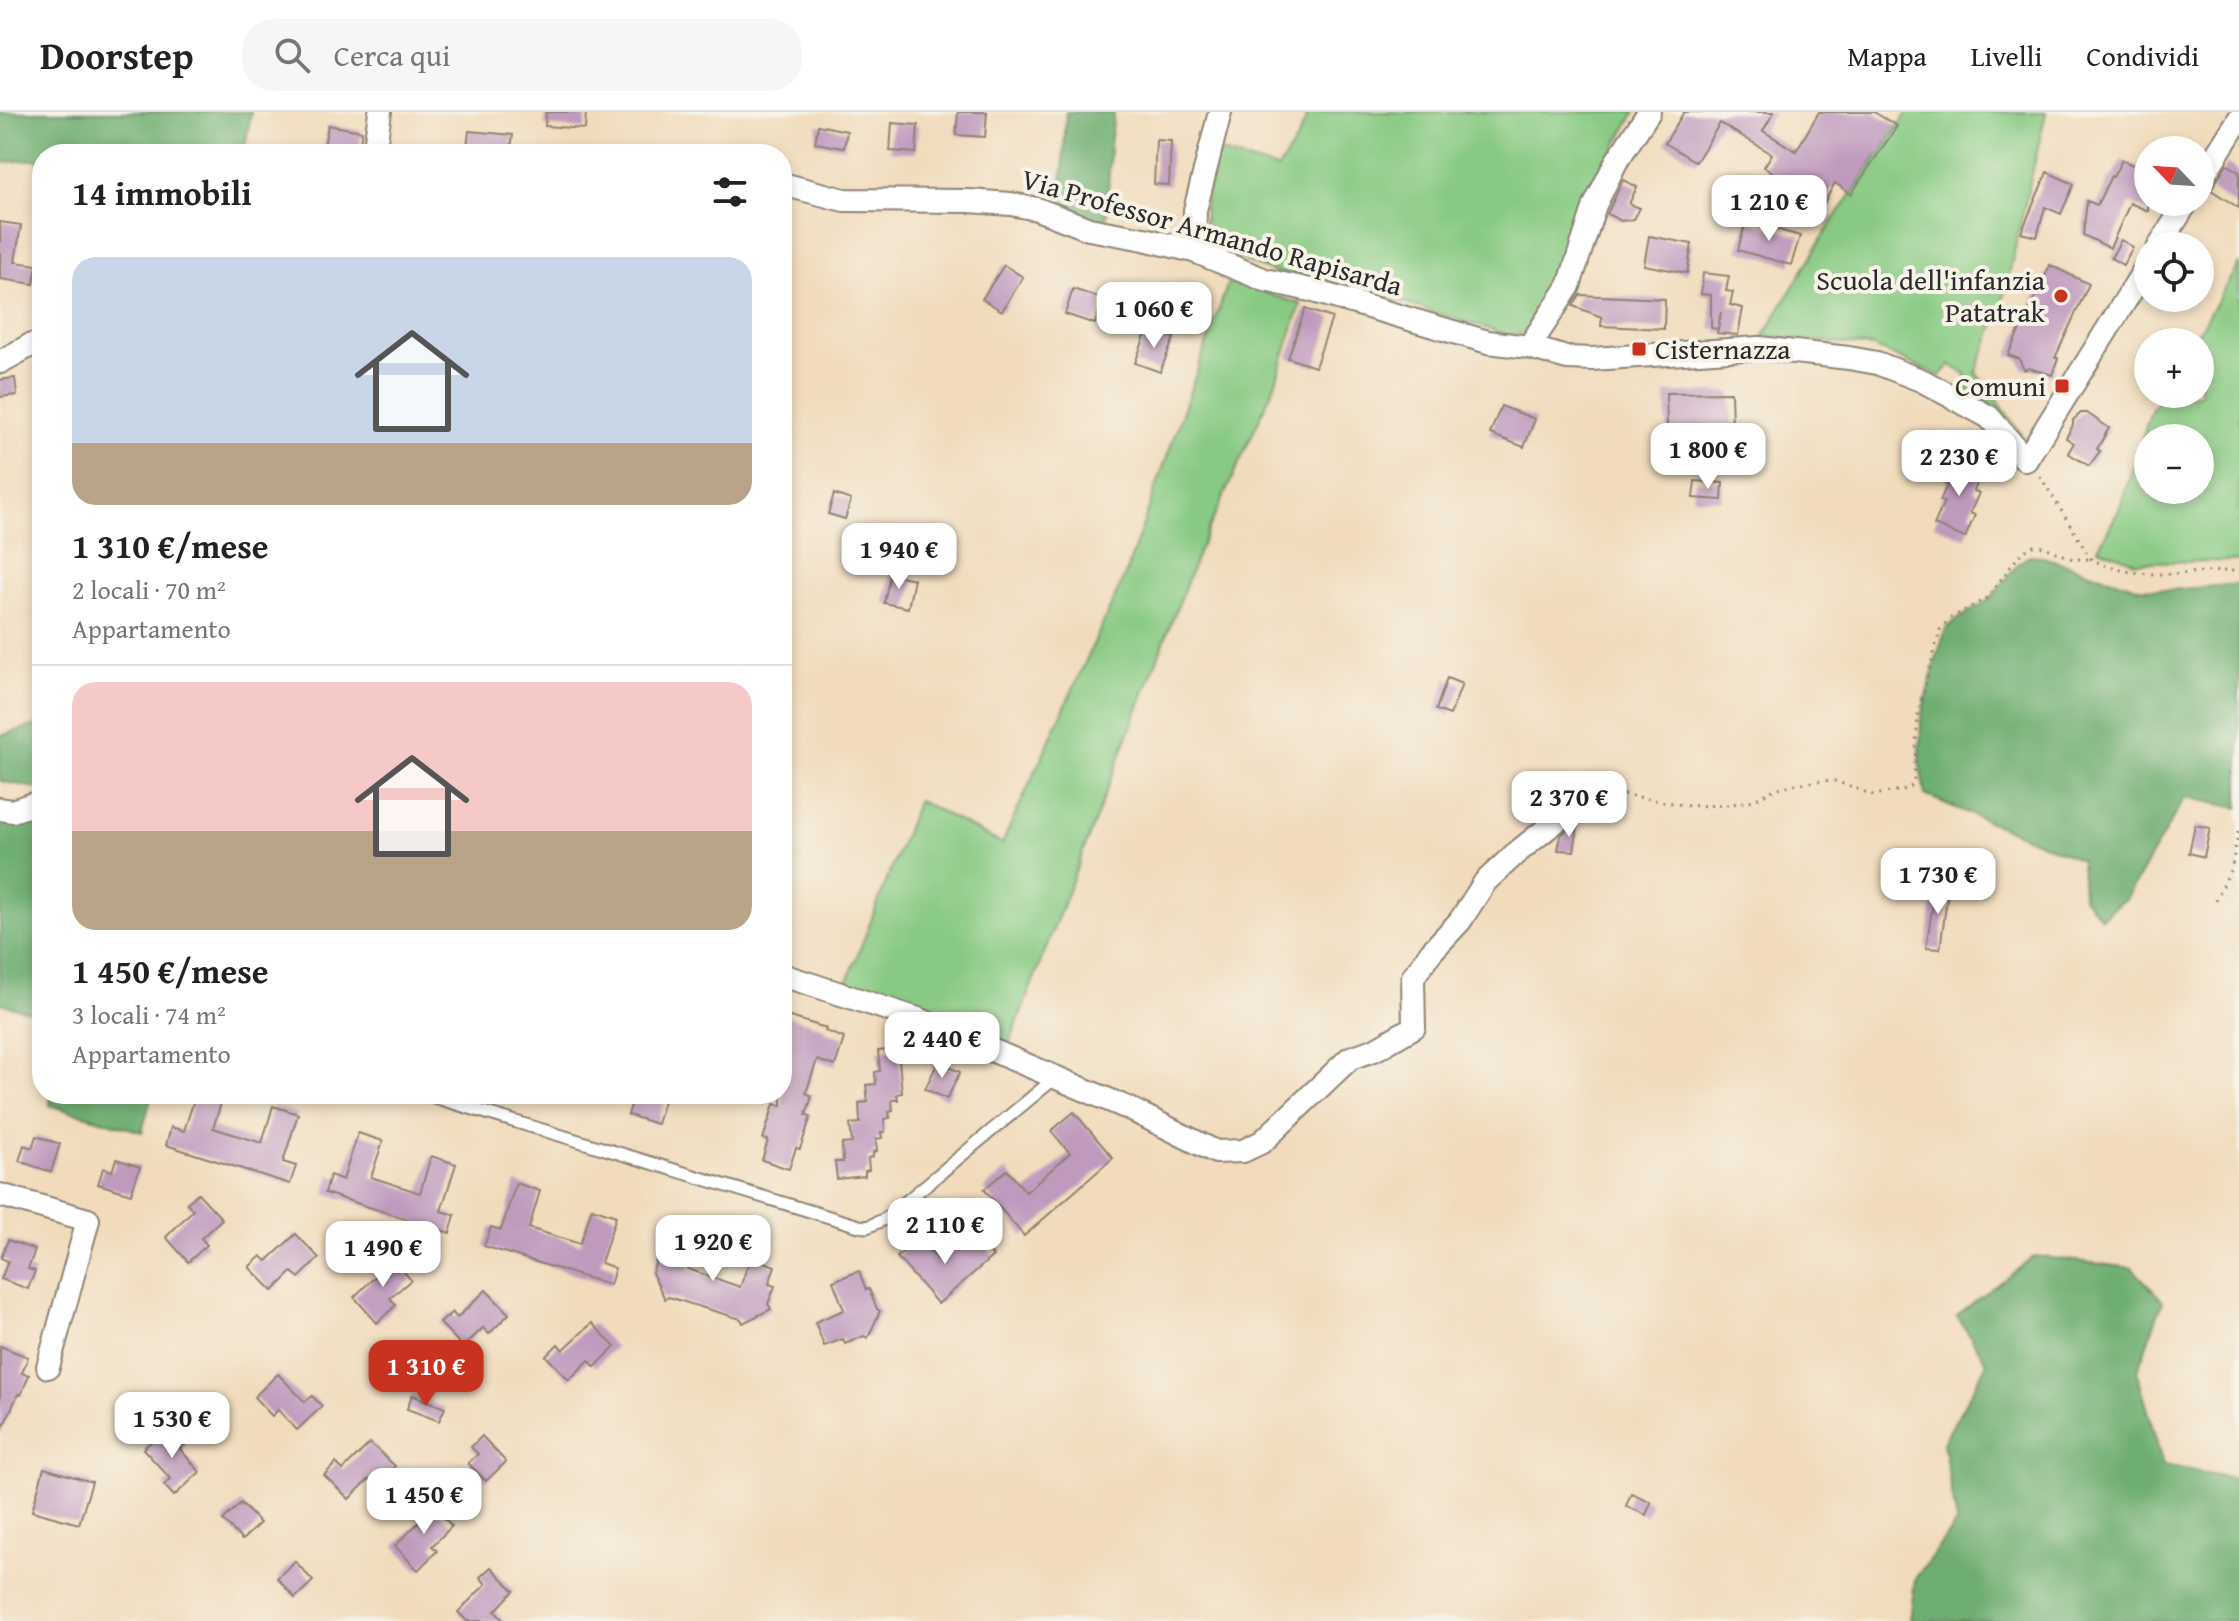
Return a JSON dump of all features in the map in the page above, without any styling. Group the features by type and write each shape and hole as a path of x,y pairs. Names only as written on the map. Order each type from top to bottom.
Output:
{"street":[{"path":"375,144 380,112"},
{"path":"1194,251 1195,210 1220,112"},
{"path":"1529,347 1569,286 1595,205 1616,162 1649,112"},
{"path":"2214,159 2239,119"},
{"name":"Via Professor Armando Rapisarda","path":"792,187 844,200 969,201 1037,209 1089,229 1194,251 1265,280 1310,290 1488,342 1529,347 1567,358 1759,348 1877,363 1923,381 1989,417 2026,460"},
{"path":"2026,460 2134,286"},
{"path":"0,362 32,345"},
{"path":"0,809 12,811 32,804"},
{"path":"792,978 921,1020 1146,1116 1216,1152 1243,1151 1262,1142 1350,1058 1374,1050 1414,1027 1413,977 1460,921 1485,882 1560,818"},
{"path":"1,1198 88,1220 48,1367"}],"lane":[{"path":"457,1104 867,1227 885,1219 1056,1077"}],"path":[{"path":"2026,460 2035,468 2091,559"},
{"path":"1560,818 1588,809 1616,793 1689,806 1727,805 1754,800 1775,789 1832,780 1873,795 1911,786 1918,713 1940,630 1949,619 1987,598 2021,553 2033,546 2045,547 2073,559 2091,559 2140,575 2239,571"},
{"path":"2216,901 2232,866 2239,826"}],"green space":[{"path":"0,112 251,112 246,144 32,144 32,160 0,163"},
{"path":"1066,112 1114,112 1107,217 1092,223 1061,208"},
{"path":"1309,112 1635,112 1606,163 1563,278 1530,328 1522,334 1509,335 1341,284 1276,273 1204,244 1205,203 1218,152 1278,169 1298,138"},
{"path":"1908,112 2046,112 2002,305 1976,373 2026,441 2023,446 1998,410 1967,389 1966,374 1951,365 1940,376 1874,347 1776,337 1762,339 1825,233"},
{"path":"2239,264 2239,561 2135,562 2098,548 2119,510 2134,464 2134,504 2214,504 2214,424 2147,424 2153,408 2214,408 2214,328 2200,328 2210,312 2214,312 2214,305"},
{"path":"1231,275 1266,293 1301,304 1274,387 1200,548 1009,1044 846,985 918,800 1002,844 1126,573"},
{"path":"2029,555 2140,588 2170,590 2239,584 2239,808 2185,797 2127,897 2101,918 2083,897 2081,860 1925,795 1920,765 1921,717 1946,629 1990,599"},
{"path":"32,726 32,787 0,781 0,736"},
{"path":"32,809 32,1012 0,1003 0,813"},
{"path":"50,1104 149,1104 142,1132"},
{"path":"2035,1256 2132,1268 2163,1301 2137,1371 2163,1465 2239,1479 2239,1621 1910,1621 1915,1579 1957,1522 1943,1443 1987,1363 1957,1316"}],"building":[{"path":"546,112 586,112 585,129 545,126"},
{"path":"958,112 987,112 985,137 956,135"},
{"path":"1684,112 1774,112 1763,131 1796,151 1819,112 1874,112 1897,126 1851,194 1835,183 1824,203 1764,167 1772,154 1720,123 1696,162 1665,143"},
{"path":"892,123 918,125 916,153 890,151"},
{"path":"328,125 362,131 360,144 324,144"},
{"path":"818,125 847,131 844,148 815,143"},
{"path":"469,131 513,135 512,144 467,144"},
{"path":"1156,140 1171,141 1169,185 1154,184"},
{"path":"2122,160 2134,166 2134,205 2130,203 2110,248 2083,235 2087,201 2097,205"},
{"path":"2227,164 2239,172 2239,208 2214,192 2214,185"},
{"path":"2047,172 2074,184 2061,214 2045,207 2037,237 2021,233"},
{"path":"1623,180 1637,187 1629,204 1640,208 1634,219 1621,221 1607,214"},
{"path":"1746,221 1800,236 1791,265 1738,250"},
{"path":"0,222 21,225 15,262 32,264 32,284 0,279"},
{"path":"1649,236 1692,244 1687,273 1644,265"},
{"path":"2121,240 2133,247 2123,265 2111,258"},
{"path":"1004,265 1023,277 1002,311 982,299"},
{"path":"2050,265 2089,284 2055,358 2058,358 2052,375 2029,368 2024,370 2019,359 2008,355"},
{"path":"1703,273 1729,276 1726,291 1733,292 1730,305 1743,308 1738,335 1717,333 1718,329 1711,328 1711,295 1701,294"},
{"path":"1073,289 1103,299 1095,324 1065,314"},
{"path":"1580,295 1665,299 1664,329 1601,326 1602,317 1573,306"},
{"path":"1305,309 1332,318 1315,367 1288,358"},
{"path":"1148,328 1174,338 1160,372 1135,363"},
{"path":"15,378 17,395 0,397 0,380"},
{"path":"1731,392 1732,428 1667,429 1666,393"},
{"path":"1501,406 1535,419 1524,447 1490,434"},
{"path":"2081,413 2087,413 2109,428 2097,449 2100,451 2089,466 2068,453 2074,443 2066,438 2073,420"},
{"path":"1953,457 1983,469 1974,491 1979,493 1970,513 1975,515 1965,538 1934,525 1944,502 1940,501 1949,480 1944,478"},
{"path":"1695,481 1723,483 1722,500 1693,498"},
{"path":"834,494 851,500 845,519 828,514"},
{"path":"890,574 914,579 908,608 884,603"},
{"path":"1447,678 1462,684 1450,715 1436,710"},
{"path":"2195,825 2210,828 2204,857 2189,853"},
{"path":"1571,826 1578,826 1574,851 1558,850 1561,835"},
{"path":"1936,883 1949,884 1940,949 1926,948"},
{"path":"792,1018 826,1028 825,1031 844,1038 835,1066 817,1060 806,1093 812,1096 806,1115 811,1116 800,1149 796,1148 789,1169 762,1160 768,1140 763,1139 774,1104 792,1104"},
{"path":"898,1049 902,1093 897,1094 898,1100 892,1100 893,1111 889,1112 890,1118 884,1119 885,1132 881,1132 882,1138 876,1139 877,1151 868,1158 869,1170 865,1171 865,1176 837,1179 835,1162 843,1162 842,1144 852,1143 850,1124 860,1123 859,1103 868,1102 866,1085 876,1084 875,1072 880,1071 878,1051"},
{"path":"938,1062 960,1072 947,1099 925,1089"},
{"path":"193,1104 221,1104 213,1128 262,1143 273,1106 298,1114 283,1162 296,1166 290,1184 166,1145 171,1127 184,1131"},
{"path":"631,1104 663,1104 657,1124 628,1115"},
{"path":"1074,1112 1113,1158 1024,1236 984,1189 1007,1170 1026,1192 1070,1153 1051,1131"},
{"path":"358,1133 383,1141 371,1177 420,1193 431,1156 456,1164 441,1211 455,1215 450,1233 325,1193 330,1175 343,1180"},
{"path":"36,1136 60,1144 51,1172 19,1161 24,1145 32,1148"},
{"path":"116,1159 140,1167 131,1194 98,1184 103,1168 112,1171"},
{"path":"516,1183 540,1191 529,1228 580,1244 592,1208 616,1216 601,1263 615,1268 610,1285 484,1246 491,1227 501,1230"},
{"path":"198,1193 222,1219 201,1238 207,1245 188,1262 166,1237 193,1210 187,1203"},
{"path":"973,1232 993,1256 938,1304 897,1257 919,1238 939,1261"},
{"path":"672,1233 694,1240 690,1250 694,1252 688,1269 740,1287 751,1257 775,1266 769,1284 775,1286 768,1304 771,1309 743,1323 741,1319 669,1297 665,1299 652,1273 660,1250 665,1252"},
{"path":"296,1234 319,1258 299,1278 292,1272 273,1291 249,1267 261,1256 267,1261"},
{"path":"8,1240 35,1250 28,1269 35,1271 28,1289 1,1279 8,1261 1,1258"},
{"path":"387,1253 411,1280 390,1298 396,1305 377,1323 354,1297 382,1270 376,1263"},
{"path":"859,1271 866,1290 869,1289 880,1311 868,1338 864,1336 845,1344 843,1339 824,1346 815,1322 844,1310 833,1281"},
{"path":"486,1290 509,1314 489,1334 483,1328 463,1347 440,1323 452,1312 457,1318"},
{"path":"592,1323 615,1347 595,1367 589,1360 569,1380 546,1356 558,1344 563,1350"},
{"path":"0,1346 28,1357 22,1373 29,1375 0,1434"},
{"path":"278,1374 305,1402 312,1396 322,1406 297,1430 278,1410 272,1416 254,1397"},
{"path":"412,1395 445,1408 439,1421 407,1409"},
{"path":"169,1425 186,1444 180,1449 200,1472 174,1496 164,1485 171,1479 143,1449"},
{"path":"482,1436 506,1462 486,1481 468,1463 478,1454 471,1447"},
{"path":"370,1443 395,1466 376,1485 369,1479 349,1499 324,1475 336,1463 343,1470"},
{"path":"44,1468 92,1482 79,1524 32,1511"},
{"path":"1631,1493 1651,1502 1646,1515 1626,1506"},
{"path":"428,1501 452,1526 432,1546 437,1551 418,1570 395,1546 423,1518 417,1512"},
{"path":"241,1503 260,1523 242,1540 223,1520"},
{"path":"295,1561 313,1581 295,1598 277,1578"},
{"path":"491,1567 514,1591 495,1611 504,1621 467,1621 458,1612 486,1584 480,1577"}],"place":[{"name":"Scuola dell'infanzia Patatrak","path":"2061,296"},
{"name":"Cisternazza","path":"1639,349"},
{"name":"Comuni","path":"2062,386"}]}
